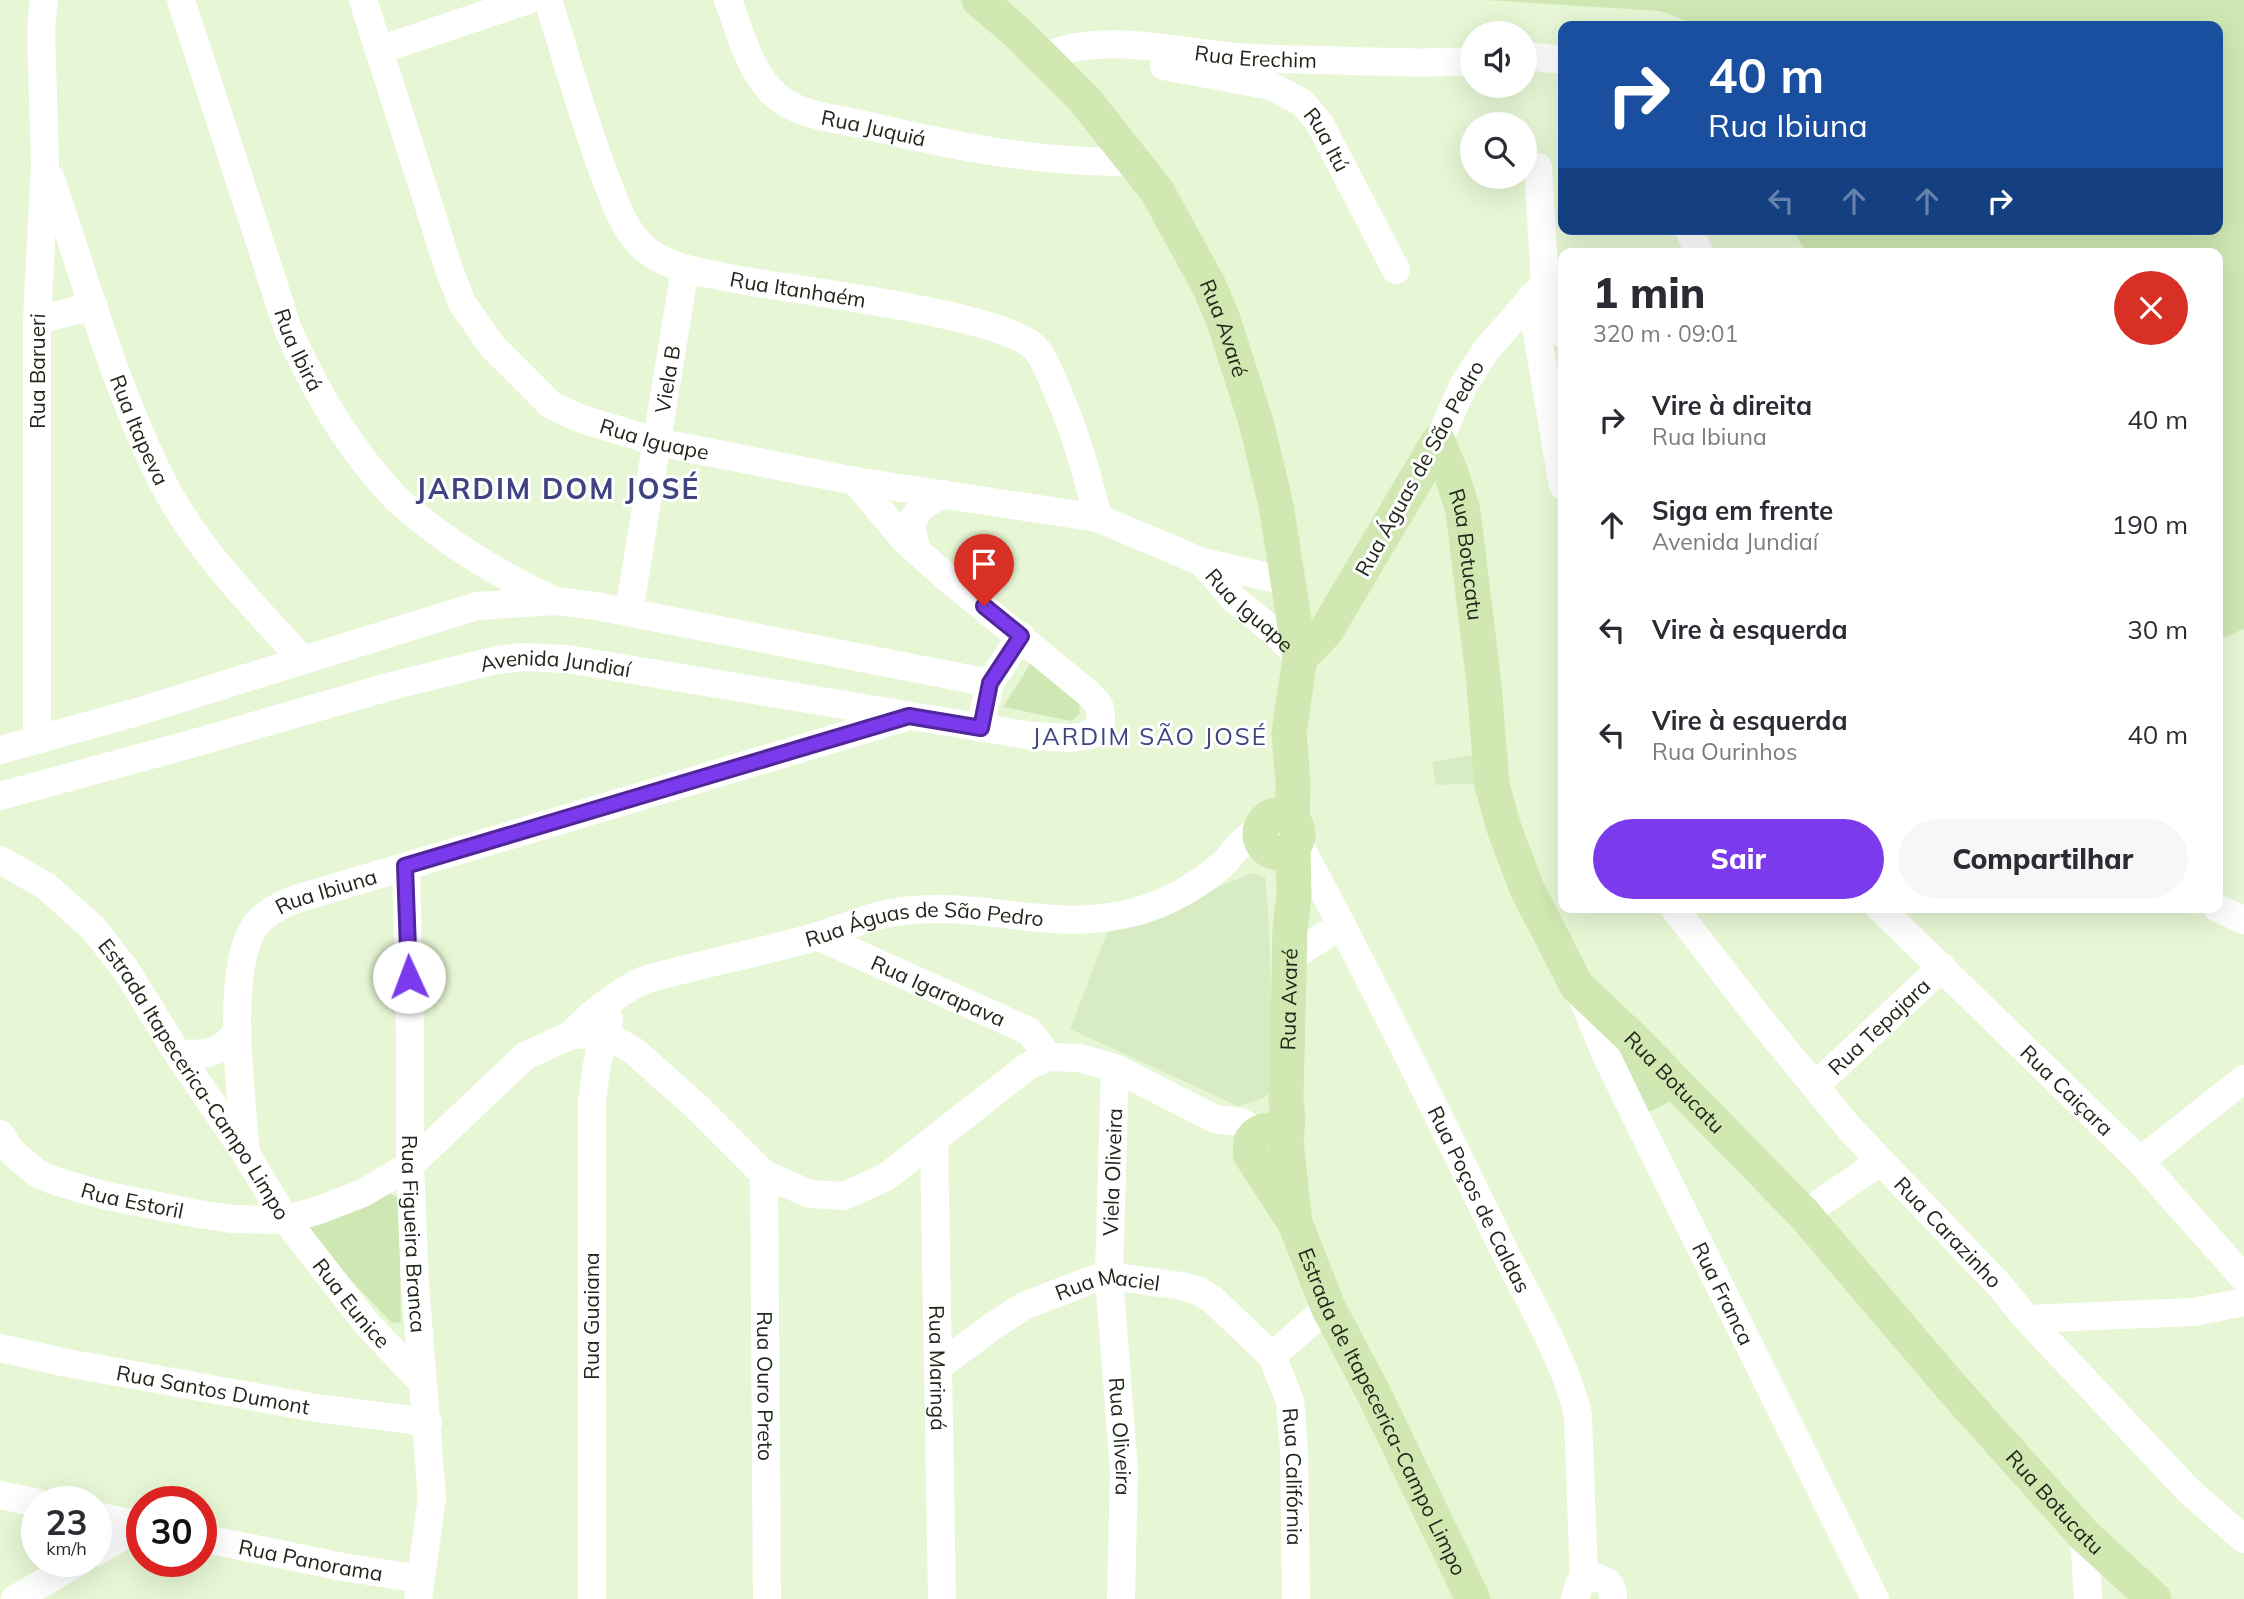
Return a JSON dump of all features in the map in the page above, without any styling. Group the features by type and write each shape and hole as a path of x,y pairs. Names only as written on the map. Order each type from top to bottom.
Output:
{"main road":[{"name":"Rua Avaré","path":"979,0 1043,57 1084,99 1157,191 1209,286 1223,319 1266,460 1276,505 1300,658 1289,732 1293,783 1278,836 1294,895 1287,1070 1268,1146"},
{"name":"Rua Águas de São Pedro","path":"1300,658 1326,631 1437,442"},
{"name":"Rua Botucatu","path":"1437,442 1451,472 1462,511 1495,794 1504,828 1527,889 1577,986 1804,1214 1953,1389 2084,1535 2154,1599"},
{"name":"Estrada de Itapecerica-Campo Limpo","path":"1268,1146 1328,1307 1374,1394 1473,1599"}],"street":[{"name":"Rua Barueri","path":"37,740 37,320 45,163 41,30 44,0"},
{"name":"Rua Ibirá","path":"181,0 289,332 311,381 342,431 399,502 496,572 555,601"},
{"name":"Rua Iguape","path":"363,0 462,303 480,331 551,405 579,418 657,443 855,481 1098,518 1202,562 1286,581"},
{"path":"379,50 528,0"},
{"name":"Rua Itanhaém","path":"548,0 595,150 615,204 639,244 658,258 685,269 957,317 1020,338 1035,347 1043,359 1066,411 1083,459 1098,518"},
{"name":"Rua Juquiá","path":"728,0 746,47 770,91 802,111 917,139 1027,158 1133,162"},
{"name":"Rua Erechim","path":"1043,57 1060,49 1086,45 1129,45 1256,58 1460,61"},
{"name":"Rua Itú","path":"1129,45 1143,56 1170,68 1271,86 1303,103 1320,124 1396,270"},
{"path":"1537,57 1558,59"},
{"path":"1081,162 1108,128"},
{"name":"Rua Itapeva","path":"45,163 119,381 162,480 205,548 302,659"},
{"path":"1538,167 1538,290 1558,447"},
{"name":"Viela B","path":"629,612 685,269"},
{"path":"1538,290 1558,325"},
{"name":"Rua Águas de São Pedro","path":"1437,442 1463,386 1480,359 1538,290"},
{"path":"37,320 94,306"},
{"path":"855,481 916,550 1021,636 990,683 981,728"},
{"path":"916,550 911,523 922,506 943,494"},
{"name":"Rua Iguape","path":"1202,562 1236,600 1300,658"},
{"path":"477,606 496,572"},
{"path":"0,750 137,712 477,606 555,601 629,612 990,683"},
{"name":"Avenida Jundiaí","path":"2,799 395,685 497,660 522,657 567,659 1032,736 1083,737 1096,730 1101,723 1099,705 1074,679 1021,636"},
{"name":"Rua Ibiuna","path":"246,1154 237,1031 239,983 244,952 256,925 272,910 293,900 909,716"},
{"name":"Rua Águas de São Pedro","path":"564,1038 618,993 645,980 817,936 896,912 929,909 972,910 1041,919 1088,921 1122,917 1148,910 1224,863 1234,850 1278,836"},
{"name":"Rua Poços de Caldas","path":"1278,836 1342,925 1561,1362 1573,1393 1580,1436 1580,1589"},
{"name":"Estrada Itapecerica-Campo Limpo","path":"1,860 46,886 93,928 126,970 286,1220 363,1193 410,1165 525,1056 564,1038 605,1034"},
{"name":"Rua Figueira Branca","path":"405,866 410,1032 410,1165 415,1283 432,1498 415,1592"},
{"path":"2223,911 2244,920"},
{"name":"Rua Carazinho","path":"1678,913 1850,1129 2001,1287 2027,1319 2189,1491 2244,1539"},
{"name":"Rua Caiçara","path":"1885,913 2140,1161 2244,1278"},
{"path":"1290,944 1342,925"},
{"name":"Rua Igarapava","path":"817,936 1029,1031 1049,1057"},
{"name":"Rua Tepajara","path":"1816,1086 1942,967"},
{"name":"Rua Franca","path":"1577,986 1638,1121 1875,1599"},
{"path":"618,993 605,1034 634,1051 697,1107 764,1174 810,1194 844,1196 886,1177 1028,1066 1049,1057"},
{"path":"178,1054 202,1055 220,1050 237,1031"},
{"name":"Rua Guaiana","path":"592,1599 592,1102 597,1064 605,1034"},
{"name":"Estrada de Itapecerica-Campo Limpo","path":"1049,1057 1079,1058 1115,1068 1268,1146"},
{"name":"Viela Oliveira","path":"1110,1276 1115,1068"},
{"path":"2140,1161 2244,1079"},
{"name":"Rua Estoril","path":"0,1134 12,1152 38,1174 55,1181 103,1195 199,1214 232,1219 286,1220"},
{"name":"Rua Maringá","path":"934,1139 942,1599"},
{"path":"1804,1214 1881,1161"},
{"name":"Rua Ouro Preto","path":"764,1174 767,1599"},
{"name":"Rua Eunice","path":"286,1220 367,1324 422,1382"},
{"name":"Rua Maciel","path":"939,1366 992,1326 1024,1306 1091,1280 1110,1276 1182,1286 1199,1291 1272,1356"},
{"name":"Rua Oliveira","path":"1110,1276 1124,1471 1121,1599"},
{"path":"2027,1319 2194,1312 2244,1302"},
{"path":"1272,1356 1328,1307"},
{"name":"Rua Santos Dumont","path":"0,1348 62,1362 316,1408 428,1422"},
{"name":"Rua Califórnia","path":"1272,1356 1290,1401 1293,1422 1296,1599"},
{"path":"0,1495 21,1500"},
{"path":"2084,1535 2088,1599"},
{"name":"Rua Panorama","path":"217,1541 343,1567 415,1592"},
{"path":"15,1599 53,1577"},
{"path":"1580,1589 1599,1577 1611,1586 1616,1597"}],"shaded area":[{"path":"1486,0 2244,0 2244,629 2223,638 2223,248 1804,248 1795,235 2223,235 2223,21 1686,21 1661,11"},
{"path":"1032,661 1079,700 1080,714 1071,721 1003,707"},
{"path":"1479,754 1485,783 1436,785 1432,762"},
{"path":"1252,873 1265,877 1269,923 1273,1080 1266,1097 1238,1106 1070,1029 1107,933"},
{"path":"1594,1001 1684,1095 1640,1116"},
{"path":"387,1191 399,1199 401,1322 392,1323 304,1232 309,1222"}],"district":[{"name":"JARDIM DOM JOSÉ","path":"558,488"},
{"name":"JARDIM SÃO JOSÉ","path":"1150,736"}],"route":[{"path":"409,977 405,866 909,716 981,728 990,683 1021,636 984,606"}]}
